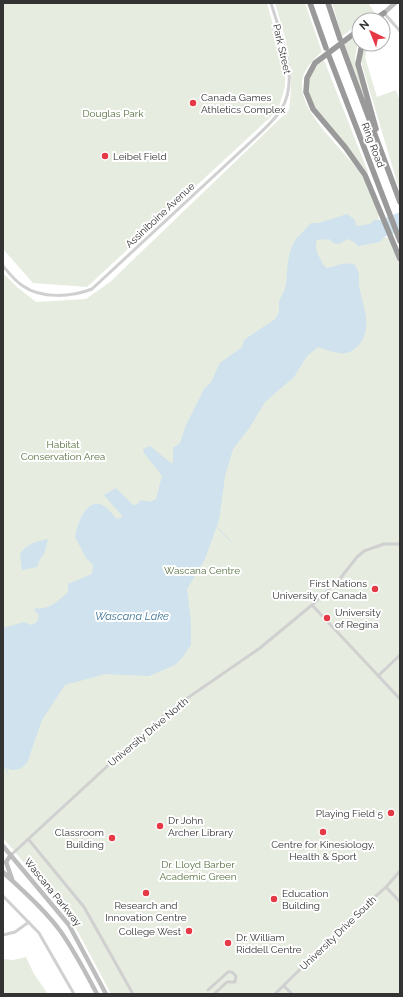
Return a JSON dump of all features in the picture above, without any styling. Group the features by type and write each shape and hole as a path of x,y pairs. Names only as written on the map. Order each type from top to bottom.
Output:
{"highway":[{"path":"310,3 326,48"},
{"path":"328,3 340,39"},
{"path":"351,36 318,60 312,67 307,78 308,98 313,109 362,170 400,259"},
{"name":"Ring Road","path":"342,46 400,202"},
{"path":"360,52 358,64 389,172"},
{"name":"Ring Road","path":"329,56 399,239"}],"main road":[{"path":"385,12 395,3"},
{"name":"Wascana Parkway","path":"3,846 69,925 106,994"},
{"path":"3,856 10,855"},
{"path":"10,855 6,862 13,882"},
{"name":"Wascana Parkway","path":"3,872 60,932 76,955 97,994"}],"street":[{"name":"Park Street","path":"271,3 288,66 290,85 282,108 276,117"},
{"path":"391,21 400,31"},
{"name":"Assiniboine Avenue","path":"3,266 22,286 42,294 68,295 80,294 92,290 276,117"},
{"name":"University Drive North","path":"10,855 29,840 140,736 173,708 260,648 312,605 339,580 350,564 364,551 384,544 400,544"},
{"path":"312,605 400,699"},
{"path":"378,676 400,656"},
{"path":"29,840 84,907 133,994"},
{"name":"University Drive South","path":"275,994 330,939 386,887 400,871"},
{"path":"386,887 400,902"},
{"path":"3,896 39,933 74,994"},
{"path":"3,935 15,932 29,922"},
{"path":"208,990 228,972 232,972 236,976 235,982 227,982 214,994"},
{"path":"284,986 292,994"}],"green space":[{"name":"Douglas Park","path":"3,3 267,3 285,68 285,87 278,110 87,287 33,283 3,249"},
{"name":"Wascana Centre","path":"275,3 305,3 322,52 312,62 303,76 302,90 307,105 316,121 364,179 380,215 378,216 384,237 389,238 400,266 400,994 111,994 70,917 3,838 3,273 17,287 36,302 86,299 110,282 289,110 291,81 289,55"},
{"path":"332,3 368,3 374,12 351,12 351,30 342,36"},
{"path":"351,40 351,52 356,52 355,58 370,112 344,45"},
{"path":"362,52 367,52 365,57 377,97 396,90 400,102 400,192 362,65"},
{"path":"324,60 368,172 365,173 310,99 308,86 311,74 318,64"},
{"path":"26,957 34,974 48,994 3,994 3,959 13,960"}],"water":[{"name":"Wascana Lake","path":"400,212 400,231 384,237 380,242 358,246 348,239 339,244 333,243 329,239 317,240 317,251 326,268 341,264 351,264 355,265 357,269 359,275 359,287 366,315 366,330 364,337 360,344 348,353 336,353 318,347 307,356 294,377 265,402 250,427 233,449 225,476 219,520 205,559 187,589 191,622 191,645 182,658 175,665 149,676 105,674 65,685 42,720 27,763 20,769 3,769 3,628 24,622 31,625 37,622 39,615 35,611 35,608 40,609 49,607 68,592 68,584 92,574 93,565 86,558 75,537 82,515 90,506 100,504 117,519 123,517 104,495 116,488 133,505 139,504 138,502 142,500 150,502 156,499 162,476 144,453 143,449 150,446 171,463 173,462 173,448 180,443 186,425 204,389 211,382 220,363 242,347 244,340 275,319 277,316 280,299 285,288 290,251 296,239 311,223 319,223 347,214 355,220 356,226 370,224 374,220 381,220"},
{"path":"48,539 44,554 37,567 22,570 20,554 23,550 32,544"}],"waterway":[{"path":"216,526 231,542"},
{"path":"6,768 8,774"}],"place":[{"name":"Canada Games Athletics Complex","path":"193,103"},
{"name":"Leibel Field","path":"105,156"},
{"name":"First Nations University of Canada","path":"375,589"},
{"name":"University of Regina","path":"327,618"},
{"name":"Playing Field 5","path":"391,813"},
{"name":"Dr John Archer Library","path":"160,826"},
{"name":"Centre for Kinesiology, Health & Sport","path":"323,832"},
{"name":"Classroom Building","path":"112,838"},
{"name":"Research and Innovation Centre","path":"146,893"},
{"name":"Education Building","path":"274,899"},
{"name":"College West","path":"189,931"},
{"name":"Dr. William Riddell Centre","path":"228,943"}],"park label":[{"name":"Habitat Conservation Area","path":"63,450"},
{"name":"Dr. Lloyd Barber Academic Green","path":"198,870"}]}
